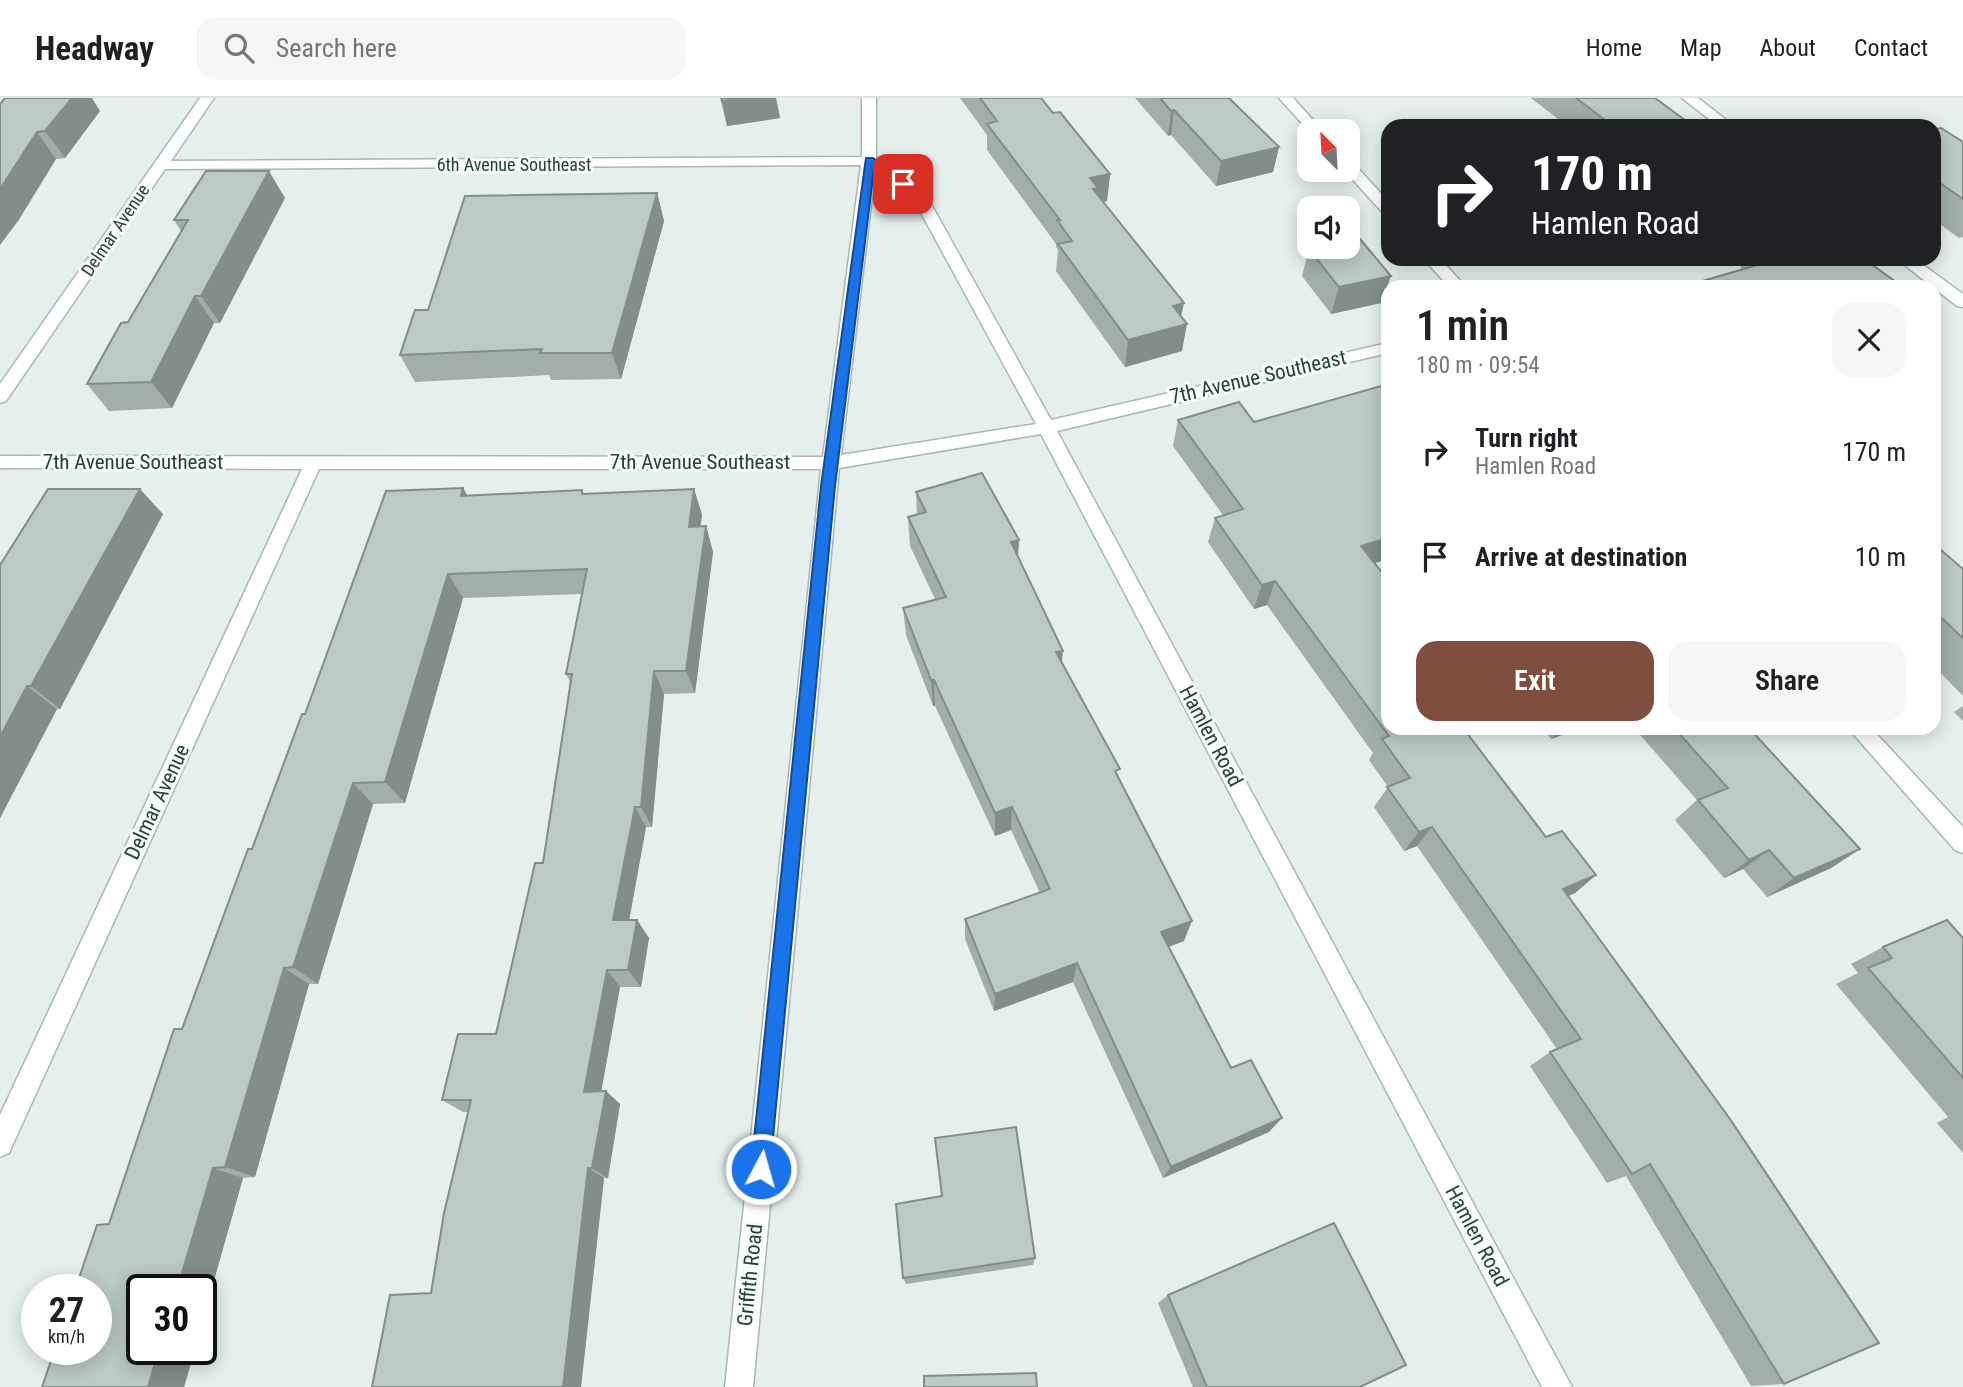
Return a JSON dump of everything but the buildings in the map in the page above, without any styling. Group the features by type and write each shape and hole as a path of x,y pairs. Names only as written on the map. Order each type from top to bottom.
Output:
{"street":[{"name":"Delmar Avenue","path":"0,397 207,98"},
{"path":"869,98 869,161"},
{"path":"1286,98 1305,119"},
{"path":"1689,98 1718,119"},
{"name":"6th Avenue Southeast","path":"159,165 869,161"},
{"name":"Hamlen Road","path":"869,161 919,195 1558,1387"},
{"name":"Griffith Road","path":"739,1387 831,463 869,161"},
{"path":"1360,179 1381,202"},
{"path":"1438,266 1452,280"},
{"path":"1914,266 1933,280"},
{"path":"1941,286 1963,302"},
{"name":"7th Avenue Southeast","path":"0,462 831,463 1017,434 1381,350"},
{"name":"Delmar Avenue","path":"0,1144 314,461"},
{"path":"1864,735 1963,843"}],"route":[{"path":"761,1169 828,486 869,161 903,184"}]}
